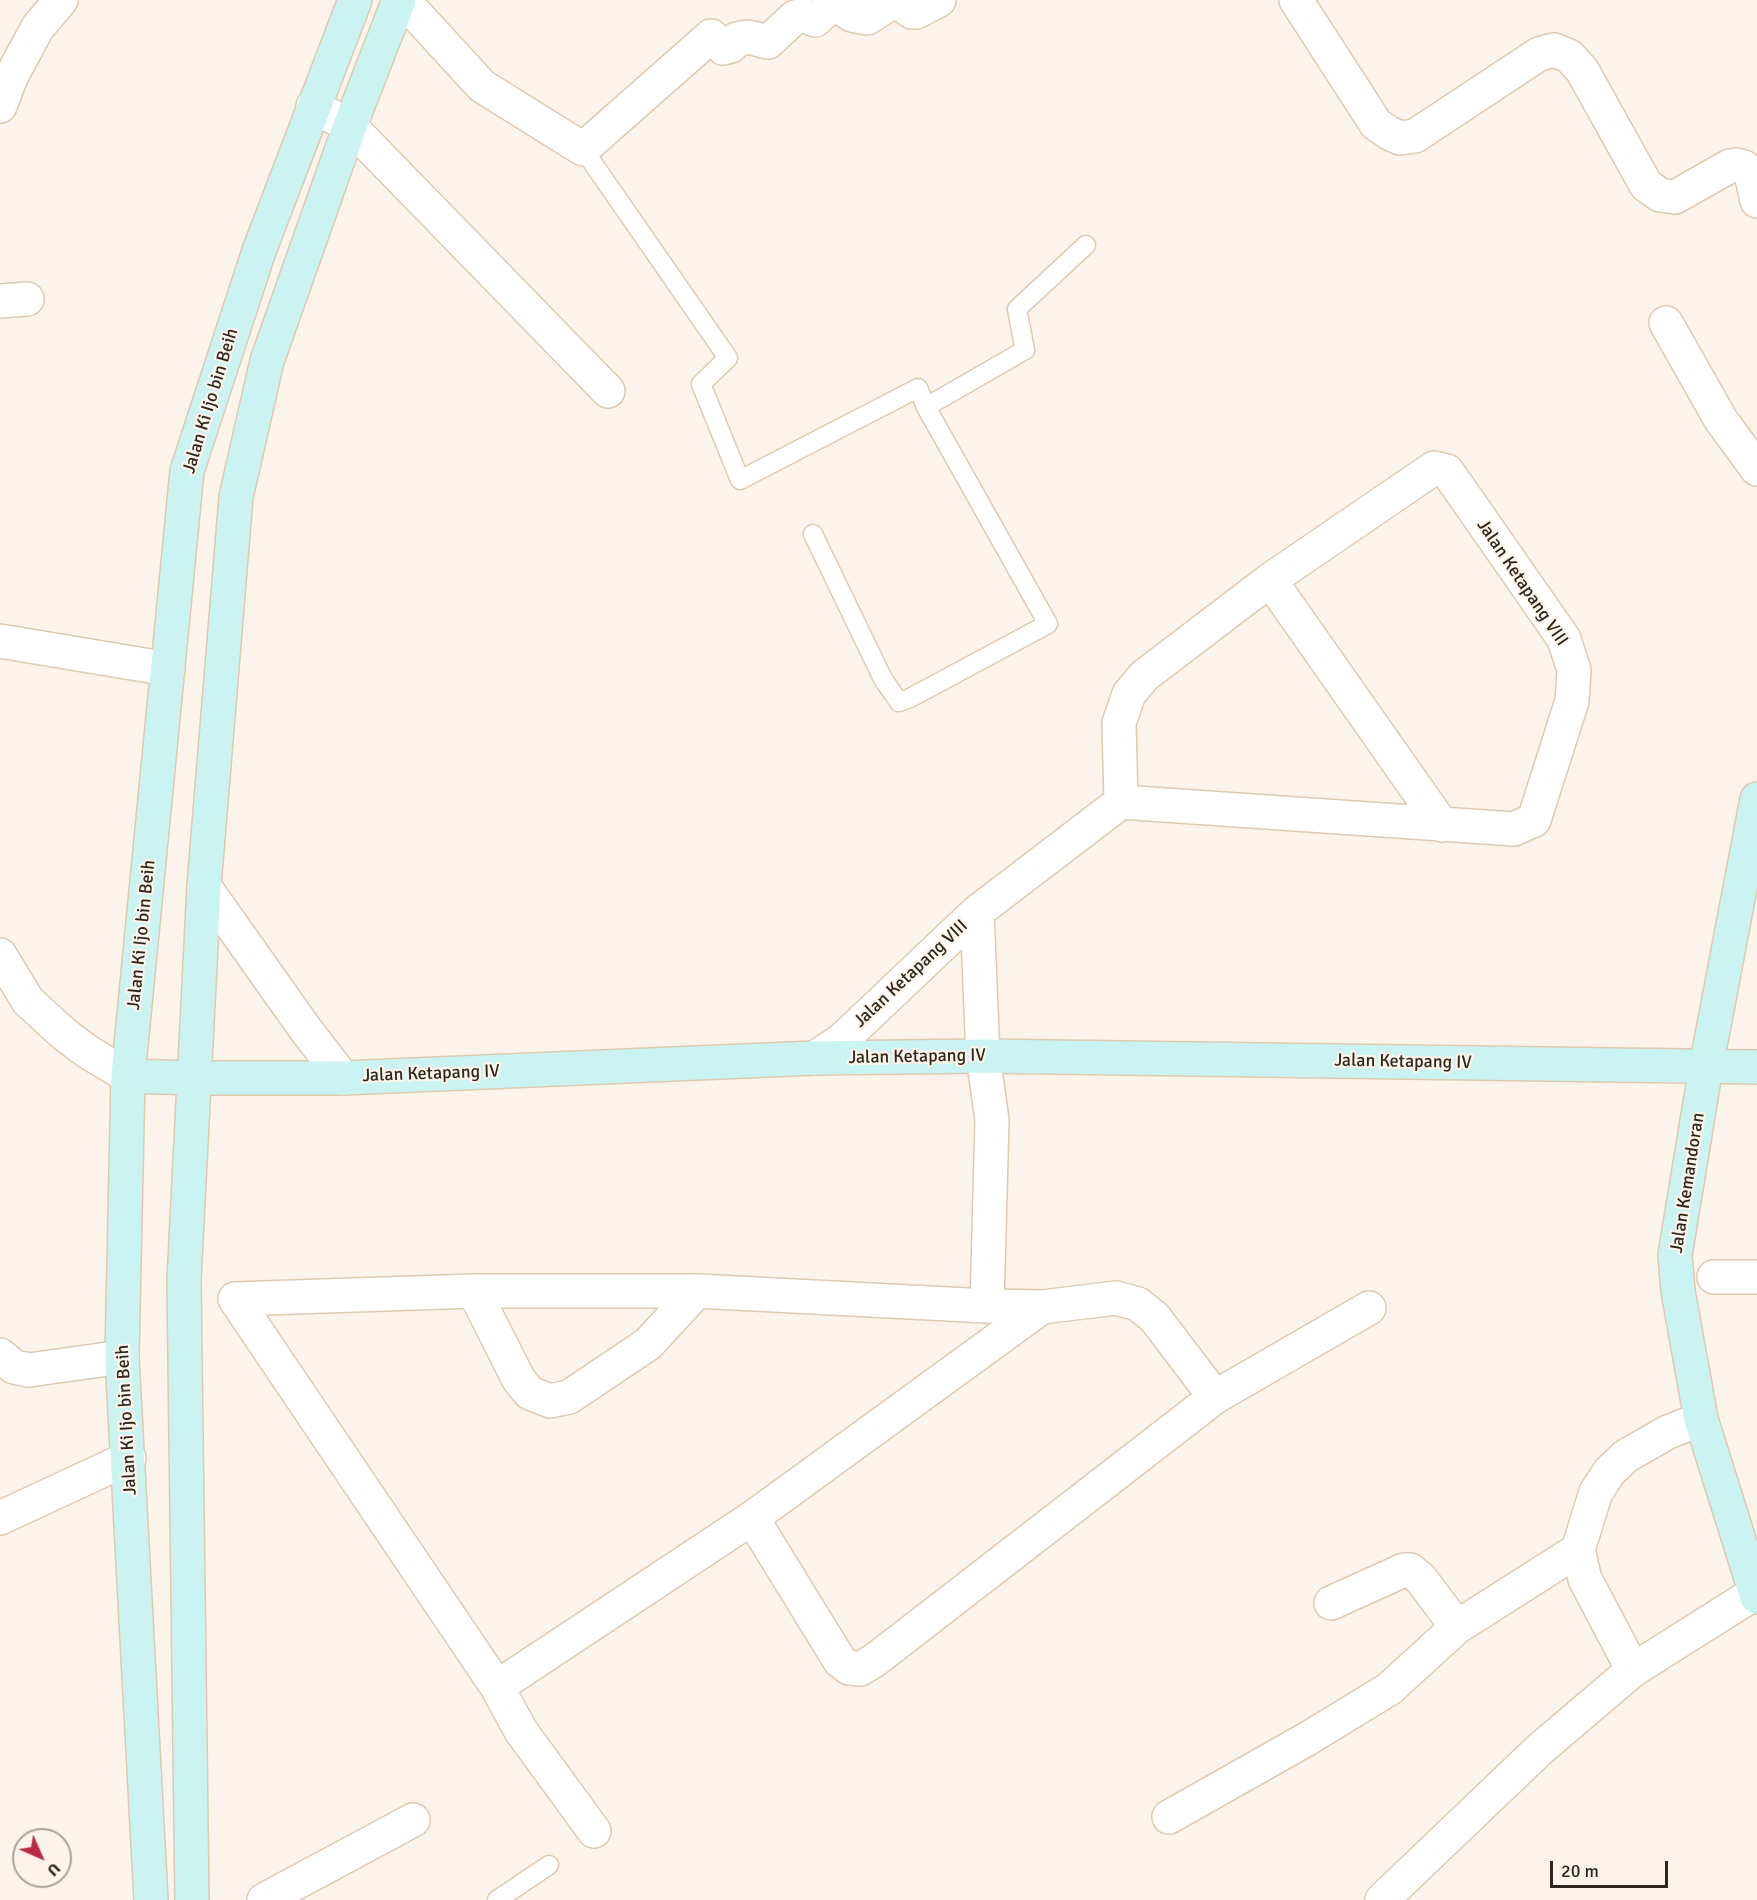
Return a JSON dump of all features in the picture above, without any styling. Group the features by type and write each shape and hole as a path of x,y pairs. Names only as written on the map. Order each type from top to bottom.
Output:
{"street":[{"path":"0,106 11,77 38,27 61,0"},
{"name":"Jalan Ki Ijo bin Beih","path":"151,1900 122,1357 128,1076 187,471 259,251 355,0"},
{"path":"192,1900 184,1280 204,886 236,497 267,361 350,126 401,0 482,86 583,149 711,36 723,48 731,46 737,39 748,37 768,42 795,17 803,15 815,20 827,9 840,7 852,15 867,18 895,0 912,12 916,12 939,0"},
{"path":"1296,0 1376,124 1400,138 1415,136 1539,54 1554,50 1569,56 1582,70 1646,185 1660,195 1675,197 1730,166 1737,165 1751,173 1757,201"},
{"path":"313,106 350,126 608,390"},
{"path":"1666,323 1721,420 1757,469"},
{"name":"Jalan Ketapang VIII","path":"815,1058 842,1040 977,912 1121,802 1514,829 1534,820 1572,701 1574,670 1564,639 1447,471 1434,468 1270,580 1144,676 1129,694 1119,723 1121,802"},
{"path":"1270,580 1442,825"},
{"path":"0,641 168,669"},
{"name":"Jalan Kemandoran","path":"1756,1595 1701,1419 1678,1292 1675,1255 1706,1067 1751,857 1757,799"},
{"path":"204,886 343,1078"},
{"name":"Jalan Ketapang VIII","path":"977,912 983,1056 992,1120 987,1306"},
{"path":"0,956 28,1001 64,1035 88,1053 128,1076"},
{"name":"Jalan Ketapang IV","path":"128,1076 343,1078 815,1058 983,1056 1757,1067"},
{"path":"1714,1277 1757,1277"},
{"path":"474,1291 519,1380 530,1393 550,1401 569,1397 648,1344 697,1291"},
{"path":"594,1831 521,1731 497,1687 235,1299 474,1291 697,1291 1042,1307 1116,1298 1138,1304 1155,1318 1215,1397"},
{"path":"497,1687 752,1518 1042,1307"},
{"path":"752,1518 840,1661 849,1668 860,1669 875,1660 1215,1397 1369,1308"},
{"path":"0,1355 14,1367 29,1370 122,1357"},
{"path":"1633,1670 1585,1579 1578,1550 1596,1492 1610,1471 1626,1456 1668,1432 1701,1419"},
{"path":"0,1518 129,1458"},
{"path":"1169,1817 1307,1739 1389,1689 1457,1627 1578,1550"},
{"path":"1331,1603 1404,1570 1410,1570 1421,1579 1457,1627"},
{"path":"1396,1896 1539,1750 1633,1670 1756,1595"},
{"path":"264,1900 413,1820"}],"lane":[{"path":"583,149 728,358 701,384 740,480 918,388 926,407 1048,624 899,702 883,679 813,534"},
{"path":"926,407 1025,350 1017,309 1086,245"},
{"path":"497,1900 549,1865"}]}
